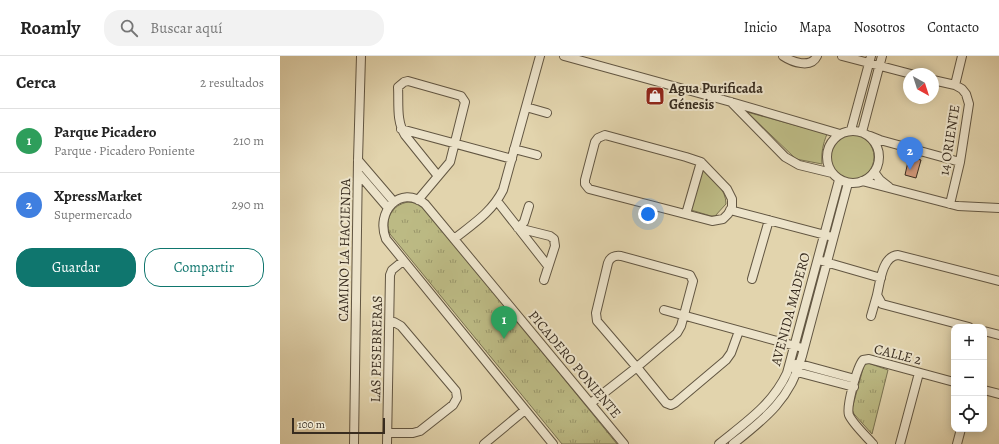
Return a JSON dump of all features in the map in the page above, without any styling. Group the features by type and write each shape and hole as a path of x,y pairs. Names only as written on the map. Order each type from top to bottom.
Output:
{"street":[{"name":"CAMINO LA HACIENDA","path":"354,444 361,56"},
{"path":"454,238 483,216 497,201 503,190 540,56"},
{"path":"564,56 840,134"},
{"path":"783,56 787,59 805,64 812,62 816,56"},
{"path":"842,56 870,60 879,66 903,72"},
{"path":"865,133 882,56"},
{"path":"955,85 962,56"},
{"path":"851,130 870,60"},
{"name":"14 ORIENTE","path":"939,81 955,85 968,97 969,104 960,162 950,204"},
{"path":"438,176 404,135 401,129 399,122 398,87 402,83 408,82 458,95 464,99 466,105 450,162 418,200 414,198 406,198 391,205 383,220 384,234 403,261 553,444"},
{"path":"731,102 785,157 799,165 832,174"},
{"path":"526,107 547,113"},
{"path":"401,129 512,159"},
{"path":"865,133 876,143 879,154 879,162 874,172 867,179 862,181 848,183 839,180 832,174 827,163 827,151 832,140 840,134 851,130 865,133 880,140 960,162"},
{"path":"608,135 701,162 730,192 732,199 730,210 723,219 712,221 589,189 586,186 585,180 595,142 600,136 608,135"},
{"path":"514,149 537,155"},
{"path":"358,160 391,205"},
{"path":"686,214 701,162"},
{"path":"874,172 880,180 893,189"},
{"path":"358,173 391,205"},
{"name":"AVENIDA MADERO","path":"719,444 768,403 779,389 790,364 839,180"},
{"path":"862,181 950,204 966,207 999,208"},
{"name":"AVENIDA MADERO","path":"733,444 775,408 786,394 799,368 848,183"},
{"name":"PICADERO PONIENTE","path":"418,200 425,204 454,238 624,444"},
{"path":"497,201 548,266"},
{"path":"518,228 524,222 529,206"},
{"path":"730,210 833,237"},
{"path":"752,279 769,220"},
{"path":"518,228 550,236 554,239 554,246 544,280"},
{"path":"871,316 881,278 888,259 893,256 898,255 999,281"},
{"path":"591,403 637,367 675,336 681,326 693,282 690,275 621,256 615,256 609,261 596,318 637,367 666,403 673,404 726,360 731,353 739,331"},
{"path":"817,260 881,278"},
{"name":"LAS PESEBRERAS","path":"387,444 390,275 392,270 403,261"},
{"path":"877,295 880,301 885,305 958,324"},
{"path":"664,310 804,348"},
{"path":"387,433 413,433 420,431 455,403 457,398 456,391 401,326 396,322 390,322"},
{"path":"987,332 999,335"},
{"name":"CALLE 2","path":"873,444 848,413 854,383 861,362 867,359 951,381"},
{"path":"790,364 799,368 854,383"},
{"path":"900,444 919,372"},
{"path":"987,391 999,394"},
{"path":"484,444 525,410"},
{"path":"957,444 960,432"}],"green space":[{"path":"747,112 827,134 824,141 822,164 796,159"},
{"path":"846,134 856,134 864,138 870,144 874,152 874,162 870,170 864,176 856,180 846,180 838,176 832,170 828,162 828,152 832,144 838,138"},
{"path":"701,170 704,171 719,186 724,194 726,204 715,216 691,210"},
{"path":"408,202 416,203 424,207 617,444 562,444 390,234 388,223 391,214 398,206"},
{"path":"868,363 888,370 872,434 854,414 852,409 864,365"}],"building":[{"path":"909,157 921,160 916,178 905,175"}],"place":[{"name":"Agua Purificada Génesis","path":"655,96"},
{"name":"XpressMarket","path":"910,170"},
{"name":"Parque Picadero","path":"504,339"}]}
